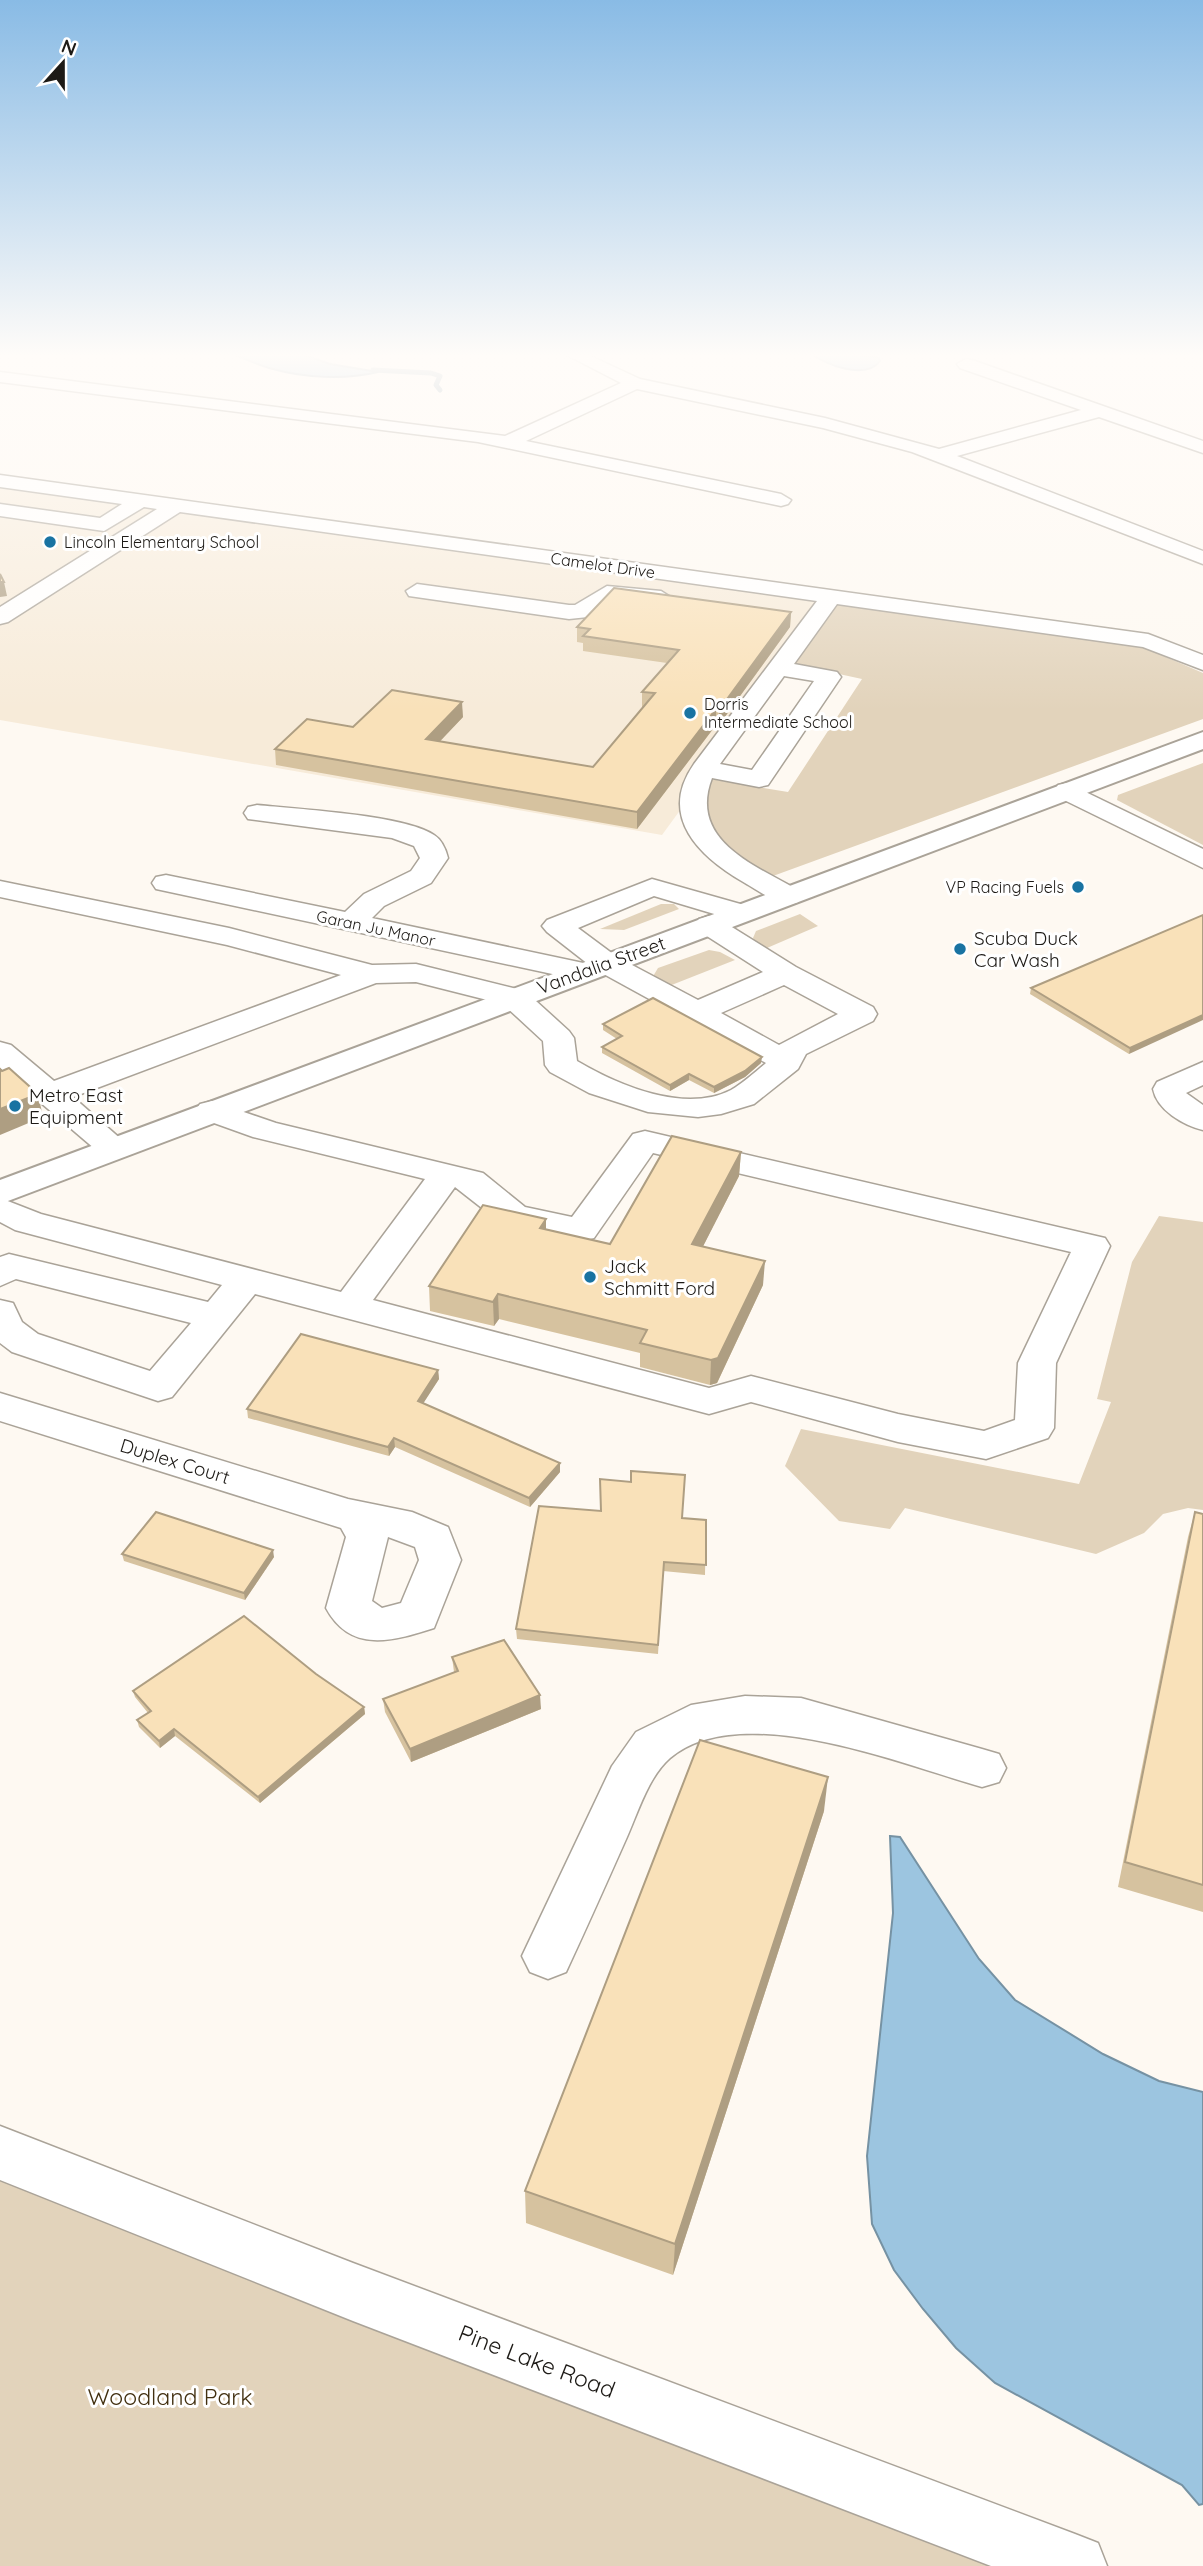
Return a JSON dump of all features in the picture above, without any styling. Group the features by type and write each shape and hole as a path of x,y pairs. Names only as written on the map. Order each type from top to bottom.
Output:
{"main road":[{"name":"Vandalia Street","path":"0,1192 1203,740"}],"street":[{"path":"651,472 780,500"},
{"path":"982,472 1203,558"},
{"name":"Camelot Drive","path":"4,485 141,501 832,596 1149,641 1196,654"},
{"path":"0,510 104,525 141,501"},
{"path":"0,617 176,506"},
{"path":"417,591 569,612 580,612 607,593 685,602"},
{"path":"783,611 798,592"},
{"path":"788,896 717,851 694,825 691,800 703,769 832,596"},
{"path":"703,769 759,779 829,677 779,668"},
{"path":"1067,791 1203,860"},
{"path":"257,813 368,827 422,839 432,848 434,858 421,877 374,900 351,922"},
{"name":"Garan Ju Manor","path":"166,883 351,922 596,967 697,1012 787,1062"},
{"path":"557,926 652,887 741,913"},
{"path":"0,889 229,937 372,974 416,973 514,998 558,1038 561,1065 586,1082 650,1103 705,1107 741,1097 787,1062 792,1049 862,1014 785,973 709,925"},
{"path":"697,1012 785,973"},
{"path":"50,1094 372,974"},
{"path":"0,1052 114,1148"},
{"path":"1203,1072 1169,1088 1171,1100 1203,1120"},
{"path":"0,1209 28,1222 709,1401 751,1389 898,1428 986,1445 1034,1428 1037,1363 1091,1246 645,1141 581,1230 513,1216 471,1180 265,1130 212,1111"},
{"path":"350,1306 447,1174"},
{"path":"0,1274 9,1266 216,1317"},
{"path":"0,1312 6,1328 25,1343 158,1388 247,1279"},
{"name":"Duplex Court","path":"0,1407 350,1514"},
{"path":"548,1956 629,1780 653,1745 691,1724 745,1715 801,1717 982,1768"},
{"name":"Pine Lake Road","path":"0,2153 353,2292 1075,2566"}],"lane":[{"path":"557,926 596,967"}],"shaded area":[{"path":"0,486 833,601 662,835 0,720"}],"green space":[{"path":"827,602 1145,648 1203,673 1203,719 762,880 691,811 698,777 788,792 862,679 784,662"},
{"path":"1203,763 1203,845 1117,800 1118,795"},
{"path":"661,904 674,904 679,909 624,930 600,929"},
{"path":"800,914 818,926 767,948 756,945 753,938 756,931"},
{"path":"709,950 735,960 664,988 652,978 658,968"},
{"path":"1159,1216 1203,1222 1203,1510 1188,1508 1163,1514 1144,1533 1096,1554 905,1508 890,1529 839,1521 785,1466 801,1429 1079,1484 1111,1402 1097,1399 1132,1262"},
{"name":"Woodland Park","path":"0,2149 1070,2566 0,2566"}],"water":[{"path":"890,1836 900,1837 979,1959 1015,2000 1103,2054 1159,2081 1203,2092 1203,2504 1199,2505 1182,2485 995,2383 956,2348 923,2309 894,2270 872,2224 867,2156 893,1913"}],"building":[{"name":"Dorris Intermediate School","path":"614,588 791,612 719,710 716,709 637,812 275,749 307,719 353,727 392,690 462,702 426,739 593,767 655,693 642,692 679,650 583,636 590,629 577,627"},
{"path":"1203,915 1203,1015 1130,1048 1031,988"},
{"path":"653,998 762,1057 745,1071 714,1087 689,1074 670,1085 602,1047 622,1036 603,1024"},
{"path":"9,1068 38,1094 0,1109 0,1069 2,1071"},
{"name":"Jack Schmitt Ford","path":"672,1136 741,1152 692,1244 765,1261 718,1358 711,1360 640,1343 647,1330 498,1294 493,1302 429,1286 483,1205 546,1219 540,1228 610,1244"},
{"path":"301,1334 438,1370 418,1401 560,1463 529,1498 394,1438 388,1447 247,1409"},
{"path":"631,1471 685,1475 682,1518 706,1520 706,1565 664,1562 658,1645 516,1629 539,1506 601,1511 600,1479 631,1482"},
{"path":"156,1512 273,1550 244,1593 122,1554"},
{"path":"1195,1512 1203,1514 1203,1885 1125,1862"},
{"path":"244,1616 316,1674 364,1707 258,1797 174,1729 159,1741 137,1720 151,1711 133,1691"},
{"path":"504,1640 540,1695 410,1749 383,1699 458,1671 452,1657"},
{"path":"700,1740 828,1777 675,2244 525,2191"}],"place":[{"name":"Lincoln Elementary School","path":"50,542"},
{"name":"Dorris Intermediate School","path":"690,713"},
{"name":"VP Racing Fuels","path":"1078,887"},
{"name":"Scuba Duck Car Wash","path":"960,949"},
{"name":"Metro East Equipment","path":"15,1106"},
{"name":"Jack Schmitt Ford","path":"590,1277"}]}
